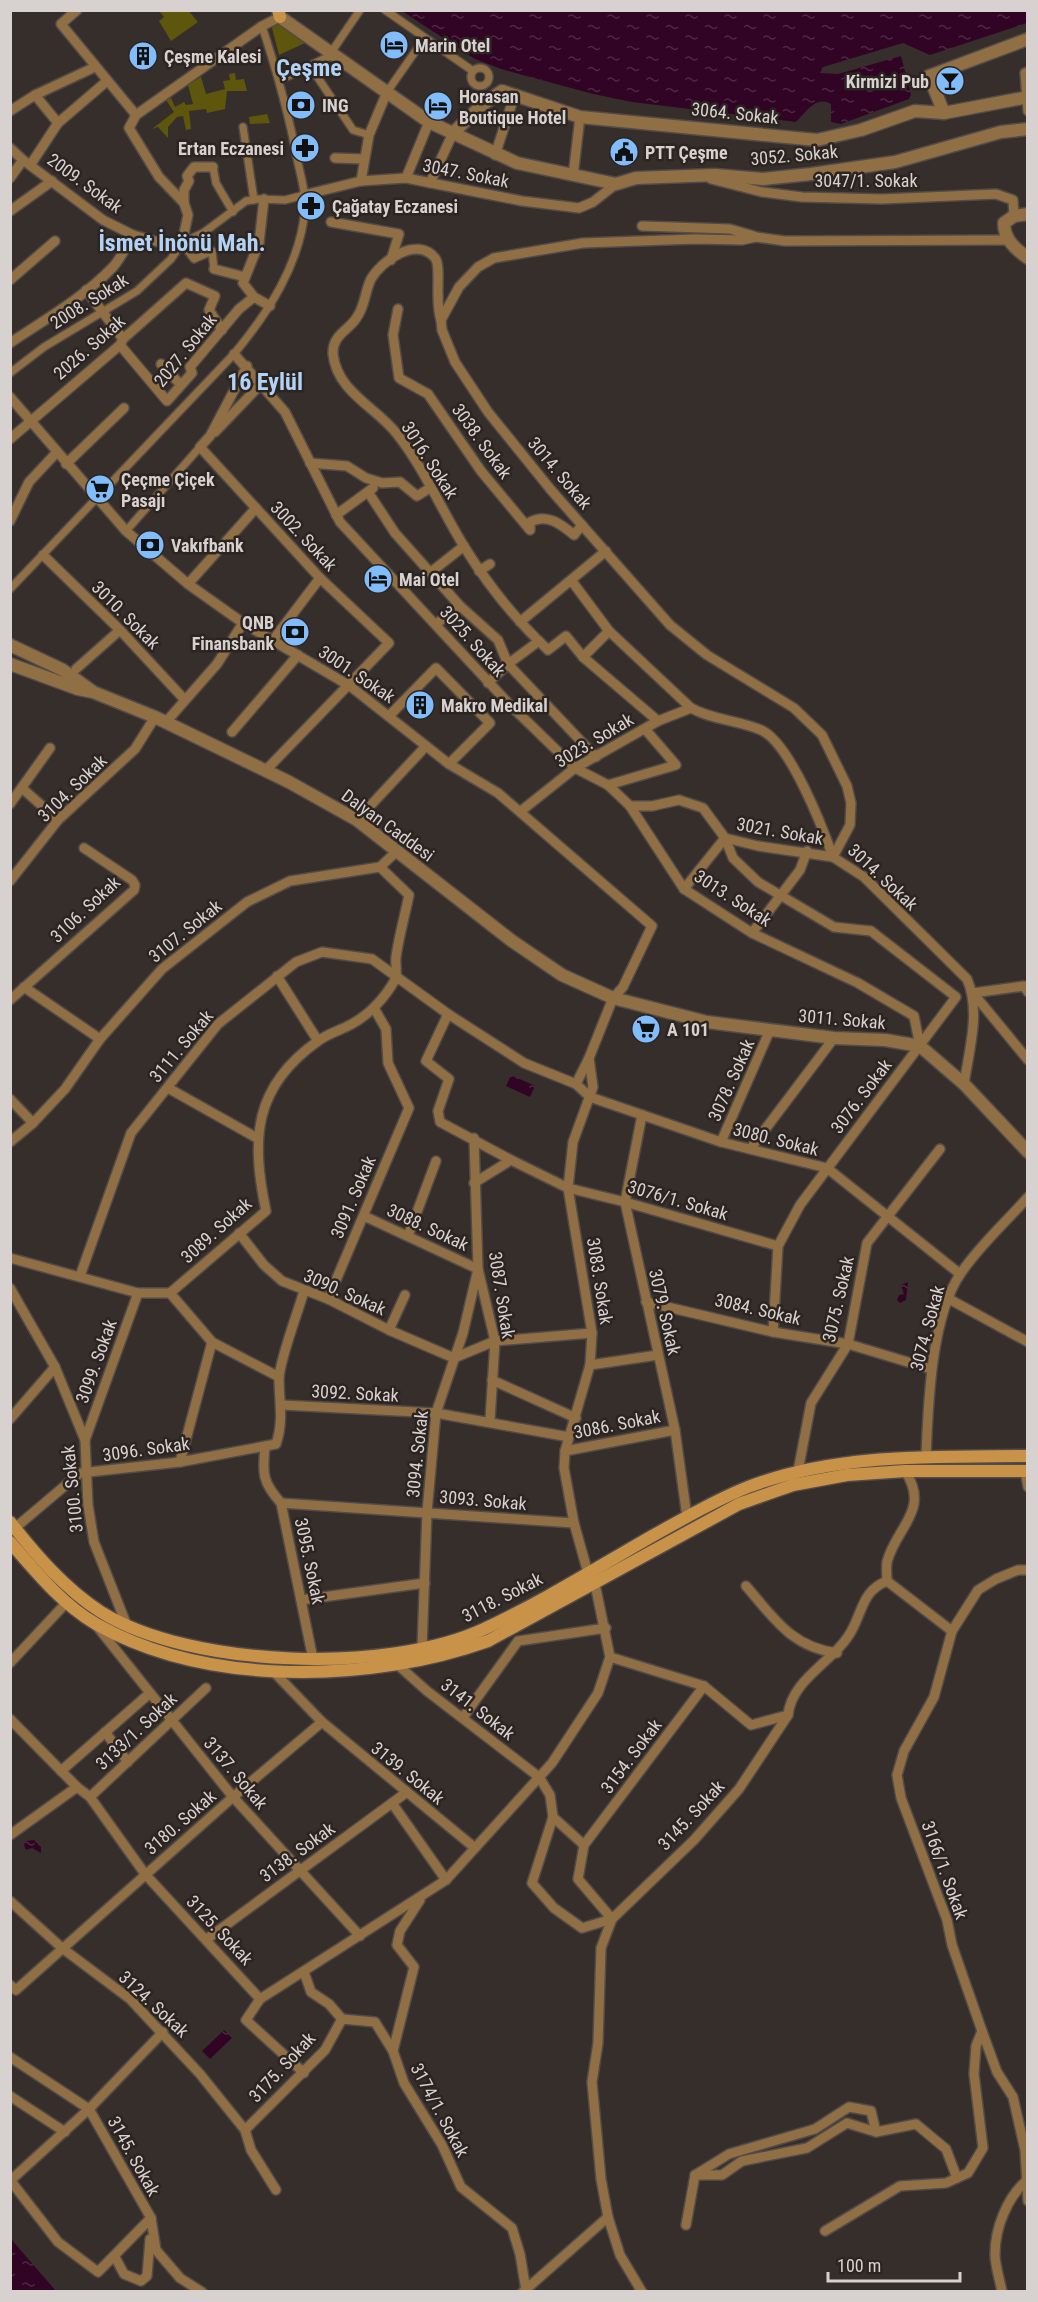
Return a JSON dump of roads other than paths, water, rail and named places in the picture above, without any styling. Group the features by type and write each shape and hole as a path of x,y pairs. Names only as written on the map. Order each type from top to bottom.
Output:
{"main road":[{"name":"3118. Sokak","path":"13,1525 53,1572 100,1611 127,1626 169,1642 207,1651 313,1659 363,1657 422,1648 483,1629 687,1517 748,1487 798,1471 843,1462 926,1457 1028,1456"},
{"name":"3118. Sokak","path":"10,1542 44,1581 95,1623 170,1655 273,1671 326,1672 399,1666 452,1654 488,1641 739,1504 793,1485 847,1475 905,1471 1026,1471"}],"street":[{"path":"77,10 62,24 95,68 136,115"},
{"path":"280,81 330,53 360,10"},
{"path":"385,10 473,71"},
{"path":"245,277 214,269 212,251 194,259 181,245 188,214 184,202 159,177 129,128 136,115 279,14"},
{"name":"3052. Sokak","path":"279,14 330,53 429,122 495,155 517,163 616,184 636,178 763,178 895,162 1001,132 1028,129"},
{"path":"10,589 234,354 270,306 280,288 301,231 304,195 287,103 262,26"},
{"path":"361,181 369,135 387,92 424,39"},
{"path":"944,113 929,76 1028,39"},
{"path":"310,66 353,130 369,135"},
{"path":"13,106 95,68"},
{"path":"1028,72 1025,72 1028,111"},
{"path":"10,178 27,162 58,123 107,81"},
{"path":"430,183 453,133 495,94 502,91 515,94 495,155"},
{"path":"35,94 58,123"},
{"name":"3064. Sokak","path":"515,94 580,117 817,140 861,130 915,111 944,113 1027,97"},
{"path":"573,176 580,117"},
{"path":"406,178 429,122"},
{"path":"243,127 259,199 259,243 243,283 254,297 270,306"},
{"name":"2009. Sokak","path":"10,148 103,220 133,235 181,245"},
{"path":"335,158 364,159"},
{"path":"184,202 189,172 194,167 213,167 216,183 233,212"},
{"name":"3047/1. Sokak","path":"704,177 762,192 802,197 882,199 996,194 1013,200 1014,216"},
{"name":"3047. Sokak","path":"304,195 361,181 406,178 522,201 579,208 593,202 616,184"},
{"path":"10,211 52,181"},
{"name":"2008. Sokak","path":"10,373 44,347 137,291 181,245 233,212 246,201 285,200 304,195"},
{"path":"1028,214 1014,216 1005,223 1004,232 1008,240 1028,258"},
{"path":"331,222 399,234 391,260"},
{"path":"642,226 730,229 756,237 819,242 1008,240"},
{"path":"10,343 86,291 114,265 133,235"},
{"path":"441,320 466,276 494,258 584,243 695,239 742,240 756,237"},
{"path":"10,280 55,241"},
{"name":"3016. Sokak","path":"441,320 437,310 439,265 436,258 428,252 415,249 401,251 372,278 356,320 343,328 333,352 342,380 398,435 479,571 520,622 539,641"},
{"name":"2026. Sokak","path":"10,440 186,284 215,296 209,310 222,330"},
{"path":"86,291 121,342"},
{"name":"2027. Sokak","path":"121,342 168,401 192,373 190,367 239,309 254,297"},
{"name":"3038. Sokak","path":"398,309 393,335 399,378 428,394 481,471 530,530 530,522 536,519 554,520 574,535 582,525"},
{"name":"3014. Sokak","path":"441,320 446,343 455,362 488,412 582,525 688,642 794,708 822,735 847,786 851,802 850,825 833,857 864,877 967,979 973,993 1028,1060"},
{"name":"3025. Sokak","path":"234,354 247,366 285,412 336,515 488,683 575,768"},
{"path":"161,364 181,385"},
{"path":"210,436 247,366"},
{"path":"126,531 210,436 261,384"},
{"name":"3001. Sokak","path":"12,405 31,420 66,464 126,531 188,584 243,623 350,686 449,764 498,793 522,811 652,926"},
{"path":"66,464 124,408"},
{"name":"3002. Sokak","path":"200,447 320,578 389,643 350,686"},
{"path":"10,521 29,482 57,452"},
{"path":"310,463 347,466 378,482 400,482 417,496 430,488"},
{"path":"336,515 378,482"},
{"path":"368,492 395,533 460,606 498,640 508,664 596,757"},
{"path":"188,584 256,508"},
{"path":"431,572 464,546"},
{"path":"520,622 606,551"},
{"name":"3010. Sokak","path":"43,555 120,630 184,699"},
{"path":"479,571 490,564"},
{"path":"273,640 320,578"},
{"path":"571,580 609,631 691,708 703,715 760,730 773,736 785,749 822,827 833,857"},
{"path":"436,624 460,606"},
{"name":"3104. Sokak","path":"10,881 58,820 135,749 160,720 184,699 217,663 243,623"},
{"path":"76,669 120,630"},
{"path":"583,657 609,631"},
{"path":"488,683 508,664 539,641 548,650 566,636 583,657 658,721"},
{"path":"10,645 63,670 93,692"},
{"path":"232,732 298,655"},
{"path":"10,664 78,689 93,692"},
{"path":"389,716 436,668 490,723 449,764"},
{"path":"266,770 350,686"},
{"name":"Dalyan Caddesi","path":"93,692 160,720 266,770 357,820 512,942 562,975 613,998"},
{"name":"3023. Sokak","path":"522,811 575,768 658,721 691,708"},
{"path":"608,785 676,765 645,729"},
{"path":"357,820 426,746"},
{"path":"10,804 23,789 50,748"},
{"name":"3013. Sokak","path":"575,768 608,785 630,806 684,889 752,933 858,983 914,1016 920,1046"},
{"path":"23,789 58,820"},
{"name":"3021. Sokak","path":"630,806 652,806 679,800 703,808 725,838 758,846 807,851 833,857"},
{"path":"684,889 725,838"},
{"path":"725,838 728,850 740,866 778,896"},
{"name":"3106. Sokak","path":"10,1000 135,887 132,880 84,848"},
{"path":"397,851 380,867 410,895 396,959 397,977 448,1014 524,1063 576,1084 590,1097"},
{"path":"752,933 800,870 807,851"},
{"name":"3107. Sokak","path":"10,1142 33,1123 65,1089 100,1040 162,969 248,902 290,881 380,867"},
{"name":"3076. Sokak","path":"773,1332 778,1246 800,1205 956,997 871,931 834,927 778,896"},
{"name":"3083. Sokak","path":"588,1573 574,1523 564,1468 564,1451 576,1418 590,1365 592,1333 568,1188 573,1142 593,1087 589,1058 613,998 623,987 652,926"},
{"name":"3111. Sokak","path":"80,1276 131,1133 218,1024 296,962 322,952 372,959 397,977"},
{"path":"277,976 318,1041"},
{"name":"3089. Sokak","path":"170,1293 266,1211 259,1176 256,1138 266,1096 290,1067 318,1041 350,1025 374,1008 397,977"},
{"path":"10,983 100,1040"},
{"path":"964,1084 972,1029 973,993 1024,986 1028,992"},
{"name":"3011. Sokak","path":"613,998 707,1023 834,1038 885,1040 920,1046"},
{"name":"3091. Sokak","path":"328,1299 409,1108 388,1063 386,1029 374,1008"},
{"name":"3076/1. Sokak","path":"448,1014 426,1061 449,1079 438,1111 440,1122 459,1134 474,1138 511,1160 568,1188 778,1246"},
{"name":"3078. Sokak","path":"721,1142 770,1030"},
{"path":"751,1148 834,1038"},
{"path":"920,1046 964,1084 1028,1152"},
{"path":"576,1084 589,1058"},
{"path":"168,1088 256,1138"},
{"name":"3080. Sokak","path":"590,1097 721,1142 827,1168 960,1274"},
{"path":"10,1100 33,1123"},
{"name":"3079. Sokak","path":"642,1115 625,1202 675,1430 687,1517"},
{"name":"3087. Sokak","path":"474,1138 478,1269 495,1341 490,1420"},
{"name":"3075. Sokak","path":"798,1471 811,1402 848,1344 867,1243 940,1149"},
{"path":"474,1183 511,1160"},
{"path":"408,1236 436,1161"},
{"name":"3074. Sokak","path":"926,1457 931,1369 949,1299 960,1274 1028,1197"},
{"name":"3088. Sokak","path":"364,1216 478,1269"},
{"name":"3090. Sokak","path":"239,1233 264,1265 282,1281 328,1299 389,1330 454,1358"},
{"path":"10,1258 138,1293 170,1293 212,1342 279,1377"},
{"name":"3094. Sokak","path":"422,1648 427,1512 436,1413 454,1358 478,1269"},
{"name":"3100. Sokak","path":"10,1288 55,1367 85,1440 89,1473 88,1505 94,1542 127,1626"},
{"path":"265,1447 276,1444 280,1432 282,1406 279,1377 304,1291"},
{"name":"3099. Sokak","path":"85,1440 138,1293"},
{"path":"389,1330 405,1295"},
{"path":"949,1299 1027,1341"},
{"name":"3084. Sokak","path":"646,1302 773,1332 848,1344 931,1369"},
{"path":"454,1358 495,1341 592,1333"},
{"path":"180,1462 212,1342"},
{"path":"590,1365 658,1355"},
{"path":"10,1419 55,1367"},
{"path":"492,1380 576,1418"},
{"name":"3092. Sokak","path":"282,1406 436,1413 490,1420 569,1437"},
{"name":"3086. Sokak","path":"564,1451 675,1430"},
{"name":"3096. Sokak","path":"13,1525 80,1473 180,1462 265,1447"},
{"name":"3095. Sokak","path":"265,1447 263,1468 267,1487 281,1503 313,1659"},
{"path":"905,1471 913,1483 916,1500 887,1562 887,1581 952,1631"},
{"path":"1026,1471 1028,1487"},
{"name":"3093. Sokak","path":"281,1503 427,1512 500,1520 574,1523"},
{"name":"3166/1. Sokak","path":"1028,1570 1018,1570 978,1590 952,1631 934,1697 904,1751 897,1775 901,1798 947,1920 952,1946 982,2031 997,2072 1013,2097 1025,2150 1028,2200"},
{"name":"3145. Sokak","path":"642,2292 620,2254 608,2217 601,2179 592,2082 598,2043 601,1948 612,1919 694,1840 739,1789 788,1715 789,1704 810,1674 837,1653 852,1629 867,1594 887,1581"},
{"path":"301,1600 425,1583"},
{"path":"304,2073 246,2020 260,1999 422,1898 446,1880 552,1763 598,1693 610,1657 606,1628 595,1584"},
{"path":"746,1586 784,1630 802,1644 837,1653"},
{"path":"10,1664 67,1602"},
{"name":"3137. Sokak","path":"95,1623 233,1797 360,1936"},
{"path":"464,1716 518,1641 606,1628"},
{"path":"610,1657 704,1686 751,1725 788,1715"},
{"name":"3141. Sokak","path":"399,1666 427,1691 464,1716 539,1777"},
{"name":"3139. Sokak","path":"273,1671 322,1722 474,1848"},
{"name":"3154. Sokak","path":"584,1845 704,1686"},
{"name":"3133/1. Sokak","path":"90,1797 206,1688"},
{"path":"61,1772 150,1693"},
{"name":"3125. Sokak","path":"10,1719 61,1772 90,1797 145,1874 260,1999"},
{"name":"3180. Sokak","path":"10,1985 16,1990 145,1874 322,1722"},
{"path":"105,1732 128,1762"},
{"path":"539,1777 550,1795 554,1817 532,1883 554,1908 582,1928 612,1919 578,1879 584,1845 554,1817"},
{"path":"10,1835 77,1787"},
{"name":"3138. Sokak","path":"207,1939 407,1792"},
{"path":"392,1803 446,1880"},
{"name":"3174/1. Sokak","path":"422,1898 400,1931 397,1945 414,1967 393,2051 404,2083 442,2145 461,2187 512,2228 520,2254 524,2291"},
{"name":"3124. Sokak","path":"10,1901 62,1947 130,1999 163,2032 245,2130 251,2150 276,2190"},
{"path":"304,1972 311,1992 329,2004 342,2019 375,2022 393,2051"},
{"name":"3175. Sokak","path":"245,2130 325,2050 342,2019"},
{"path":"825,2231 900,2186 946,2183 968,2173 983,2148 974,2074 976,2046 982,2031"},
{"path":"151,2218 98,2272 58,2242 11,2180 89,2109 163,2032"},
{"name":"3145. Sokak","path":"10,2057 89,2109 151,2218 156,2250 180,2278 202,2292"},
{"path":"10,2096 65,2132"},
{"path":"686,2225 695,2175 729,2154 815,2129 849,2107 871,2111 876,2132"},
{"path":"695,2175 722,2175 742,2161 807,2148 847,2123 876,2132 916,2124 946,2149 957,2178"},
{"path":"1002,2292 995,2253 1004,2209 1017,2189 1026,2181"},
{"path":"524,2291 608,2217"},
{"path":"115,2257 124,2274 141,2281 147,2276 151,2218"}],"water":[{"path":"1027,10 1027,23 930,55 903,43 823,67 820,73 838,74 901,56 911,94 909,99 841,124 831,122 831,104 826,102 816,103 796,122 632,102 593,94 504,70 475,59 402,11"},
{"path":"511,1075 535,1086 530,1097 506,1086"},
{"path":"908,1282 906,1300 900,1303 897,1300 899,1295 904,1294 901,1285"},
{"path":"34,1840 41,1847 41,1853 32,1848 26,1850 24,1845 26,1841"},
{"path":"224,2030 232,2038 210,2059 202,2051"},
{"path":"11,2239 56,2291 11,2291"}],"place":[{"name":"Marin Otel","path":"394,45"},
{"name":"Çeşme Kalesi","path":"143,56"},
{"name":"Kirmizi Pub","path":"950,81"},
{"name":"ING","path":"301,105"},
{"name":"Horasan Boutique Hotel","path":"438,106"},
{"name":"Ertan Eczanesi","path":"305,148"},
{"name":"PTT Çeşme","path":"624,152"},
{"name":"Çağatay Eczanesi","path":"311,206"},
{"name":"Çeçme Çiçek Pasajı","path":"100,489"},
{"name":"Vakıfbank","path":"150,545"},
{"name":"Mai Otel","path":"378,579"},
{"name":"QNB Finansbank","path":"295,632"},
{"name":"Makro Medikal","path":"420,705"},
{"name":"A 101","path":"646,1029"}],"district":[{"name":"Çeşme","path":"309,68"},
{"name":"İsmet İnönü Mah.","path":"182,243"},
{"name":"16 Eylül","path":"265,382"}]}
